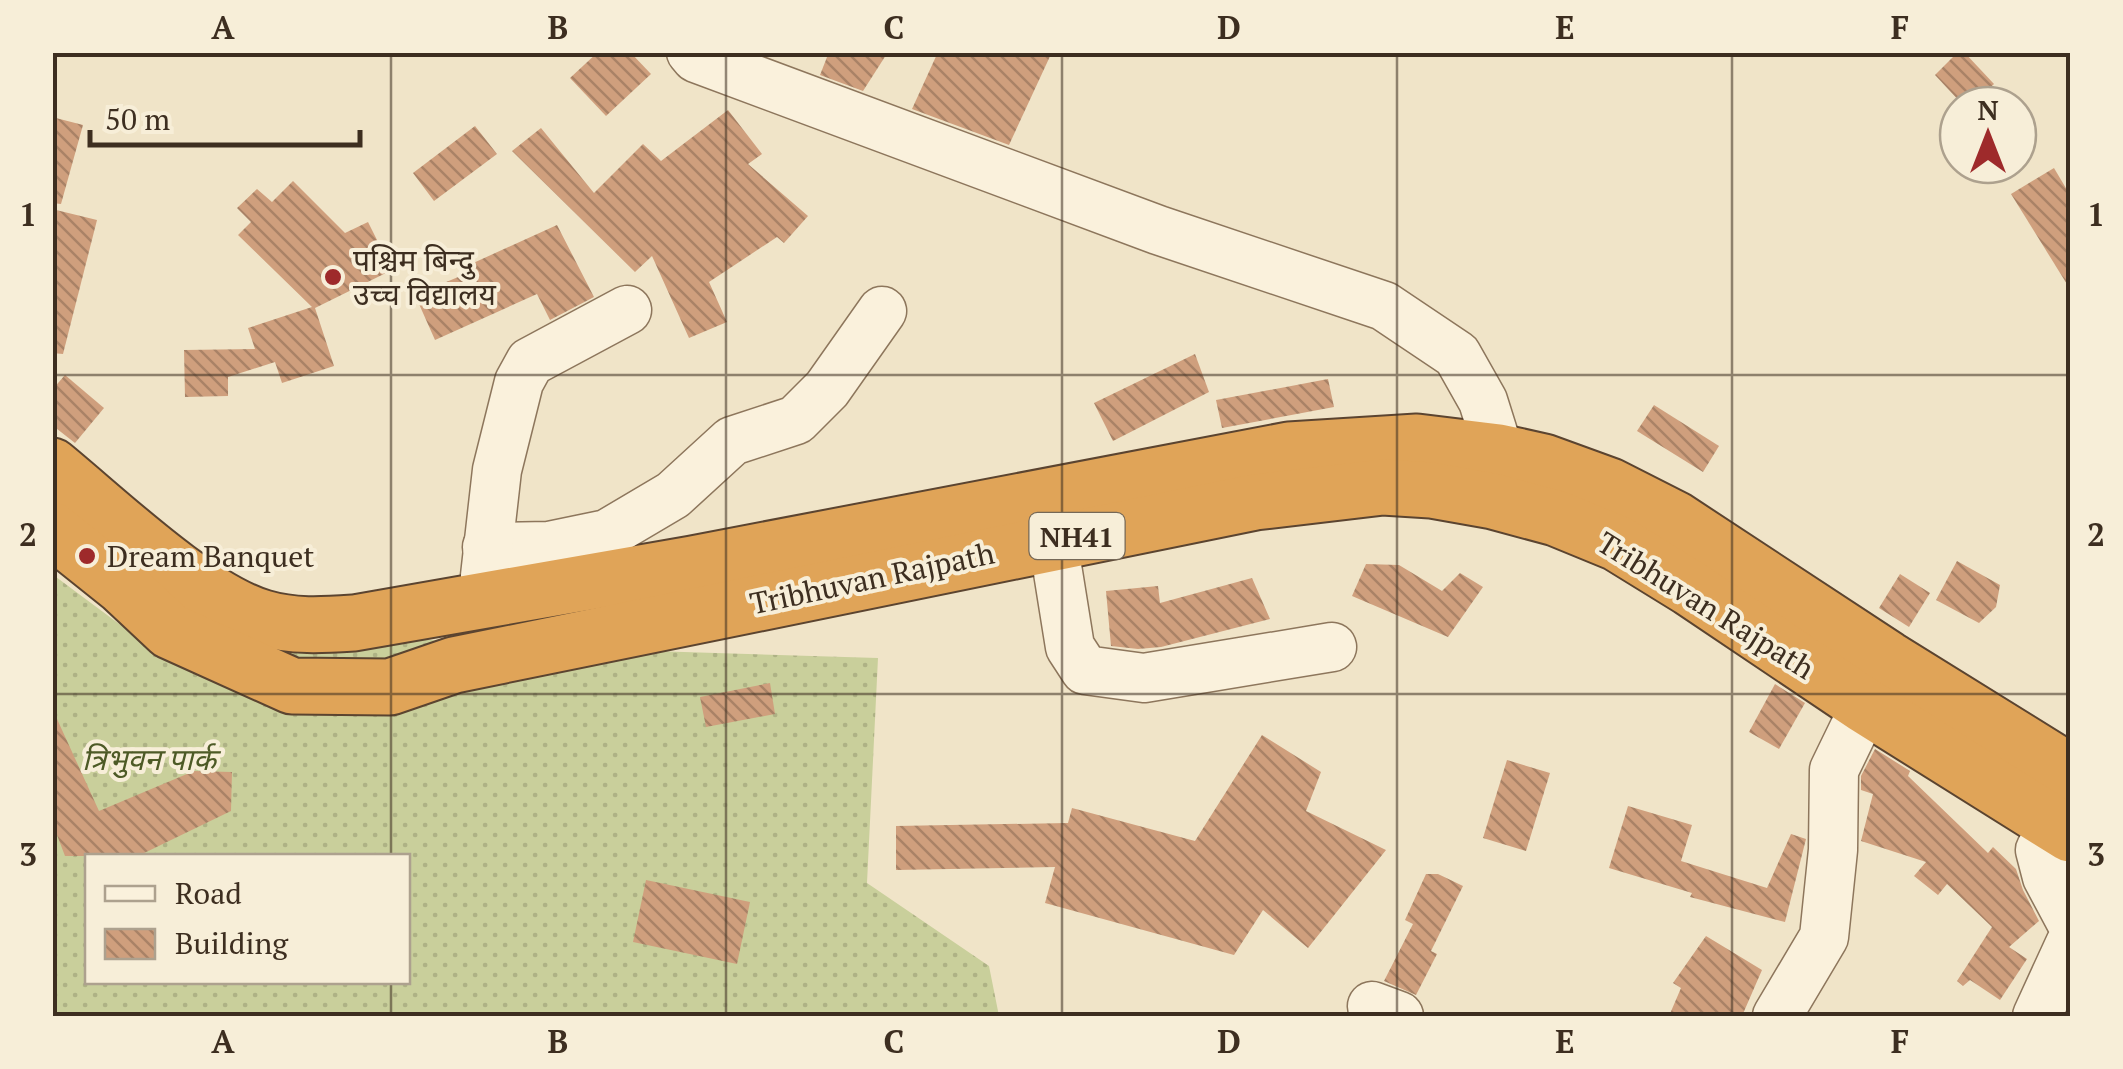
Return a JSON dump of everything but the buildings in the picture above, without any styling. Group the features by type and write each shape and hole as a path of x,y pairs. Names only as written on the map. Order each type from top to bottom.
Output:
{"highway":[{"name":"Tribhuvan Rajpath","path":"52,466 227,604 297,626 354,624 488,573 692,564 1289,450 1417,442 1496,477 1556,518 1618,543 1690,588 1876,682 2070,772"},
{"name":"Tribhuvan Rajpath","path":"52,530 170,631 231,660 292,686 390,687 454,665 1255,502 1383,487 1431,490 1496,477"},
{"name":"Tribhuvan Rajpath","path":"1876,682 2062,829"}],"street":[{"path":"691,52 696,58 1158,230 1384,306 1457,355 1483,401 1496,477"},
{"path":"627,310 530,362 519,382 496,470 488,573 549,546 607,534 672,495 732,441 796,420 827,388 882,311"},
{"path":"1053,541 1070,647 1085,670 1144,678 1332,647"},
{"path":"1776,1016 1824,937 1833,850 1834,770 1876,682"},
{"path":"2062,829 2040,850 2047,878 2070,920"},
{"path":"2037,1016 2070,944"}],"green space":[{"name":"त्रिभुवन पार्क","path":"52,574 173,664 250,696 297,626 490,646 878,658 867,883 989,966 999,1016 53,1016"}],"place":[{"name":"पश्चिम बिन्दु उच्च विद्यालय","path":"333,277"},
{"name":"Dream Banquet","path":"87,556"}]}
